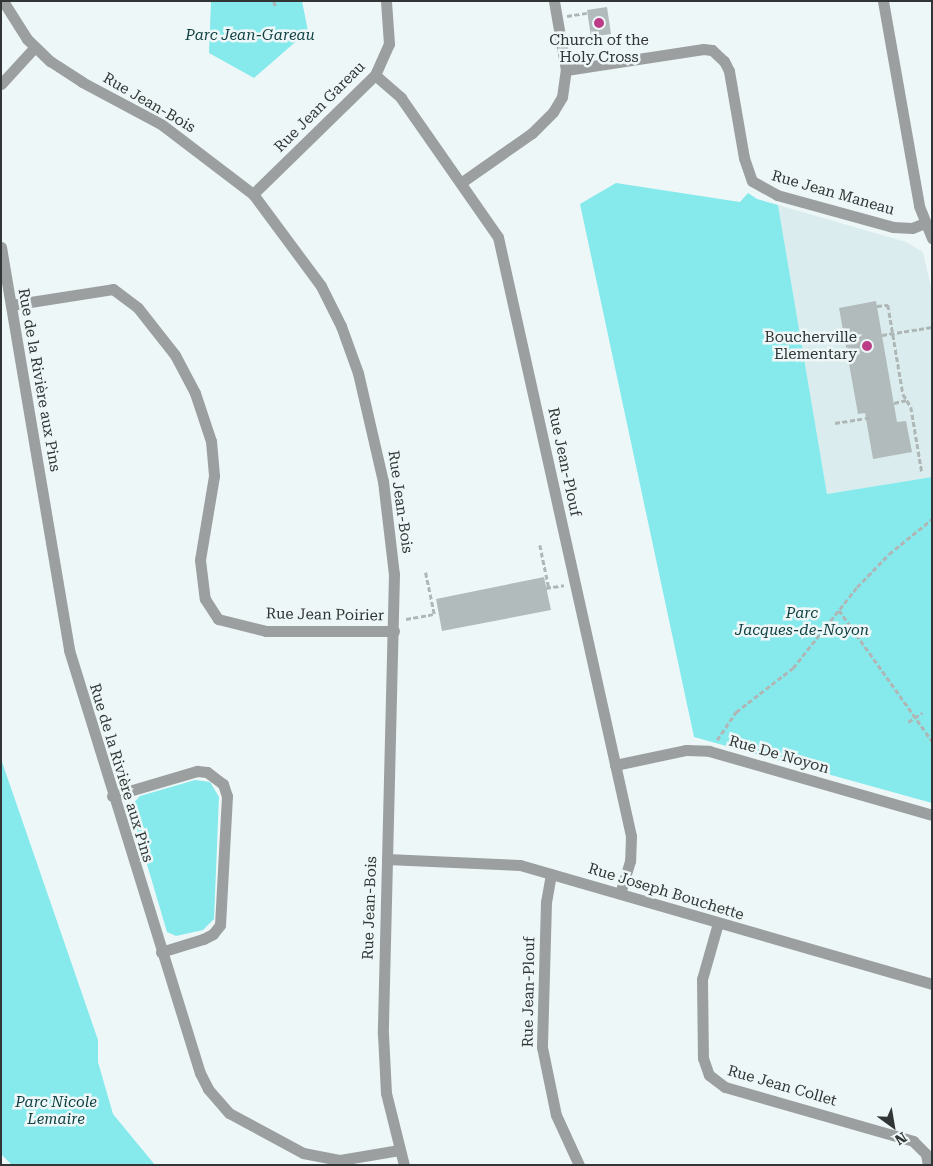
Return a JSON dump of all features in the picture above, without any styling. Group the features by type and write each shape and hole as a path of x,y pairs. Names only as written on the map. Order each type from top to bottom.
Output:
{"street":[{"name":"Rue Jean-Bois","path":"3,1 34,48 82,82 185,140 253,194 321,286 341,326 358,373 378,450 388,513 395,582 387,859 384,1068 399,1150 404,1165"},
{"name":"Rue Jean Gareau","path":"253,194 375,75 389,44 386,1"},
{"path":"462,182 532,133 553,112 562,97 566,70 554,1"},
{"path":"883,1 919,206 932,239"},
{"path":"1,84 34,48"},
{"name":"Rue Jean Maneau","path":"566,70 703,49 712,50 722,58 729,71 746,166 752,181 777,194 894,227 912,228 925,223"},
{"name":"Rue Jean-Plouf","path":"375,75 396,91 493,228 502,249 616,765 632,850 620,892"},
{"name":"Rue de la Rivière aux Pins","path":"1,247 69,650 112,796 200,1073 208,1089 229,1113 286,1146 321,1159 360,1158 399,1150"},
{"name":"Rue Jean Poirier","path":"11,305 113,289 138,308 175,355 202,410 214,457 214,476 200,560 205,599 212,613 228,622 266,631 394,631"},
{"name":"Rue De Noyon","path":"616,765 686,750 709,751 932,815"},
{"path":"112,796 197,771 207,772 224,784 227,796 220,925 213,934 203,939 161,952"},
{"name":"Rue Joseph Bouchette","path":"387,859 508,863 620,892 718,923 932,984"},
{"name":"Rue Jean-Plouf","path":"551,874 546,902 542,1047 556,1115 579,1165"},
{"name":"Rue Jean Collet","path":"718,923 702,979 703,1058 709,1075 724,1087 913,1141 926,1154 928,1165"}],"path":[{"path":"274,1 276,8"},
{"path":"566,16 587,13"},
{"path":"877,306 888,305 922,473"},
{"path":"882,335 932,327"},
{"path":"894,402 907,400"},
{"path":"835,423 871,417"},
{"path":"714,744 736,712 793,668 839,610 889,554 932,520"},
{"path":"540,545 548,588 566,584"},
{"path":"425,572 434,614"},
{"path":"839,610 932,741"},
{"path":"404,620 438,613"},
{"path":"908,722 922,713"}],"shaded area":[{"name":"Boucherville Elementary","path":"778,205 906,242 923,252 932,292 932,477 827,494"}],"green space":[{"name":"Parc Jean-Gareau","path":"211,1 302,1 308,31 254,78 209,53"},
{"name":"Parc Jacques-de-Noyon","path":"616,183 740,202 748,193 757,199 778,205 827,494 932,477 932,803 694,737 580,204"},
{"name":"Parc Nicole Lemaire","path":"1,759 98,1040 98,1062 113,1114 155,1165 12,1165 1,1154"},
{"path":"195,780 210,782 219,797 214,919 203,930 176,936 167,932 130,807 140,796"}],"building":[{"name":"Church of the Holy Cross","path":"607,7 611,34 591,37 587,10"},
{"path":"876,301 897,422 906,421 912,452 873,459 865,413 858,414 839,308"},
{"path":"544,577 551,610 442,631 436,599"}],"place":[{"name":"Church of the Holy Cross","path":"599,23"},
{"name":"Boucherville Elementary","path":"867,346"}]}
